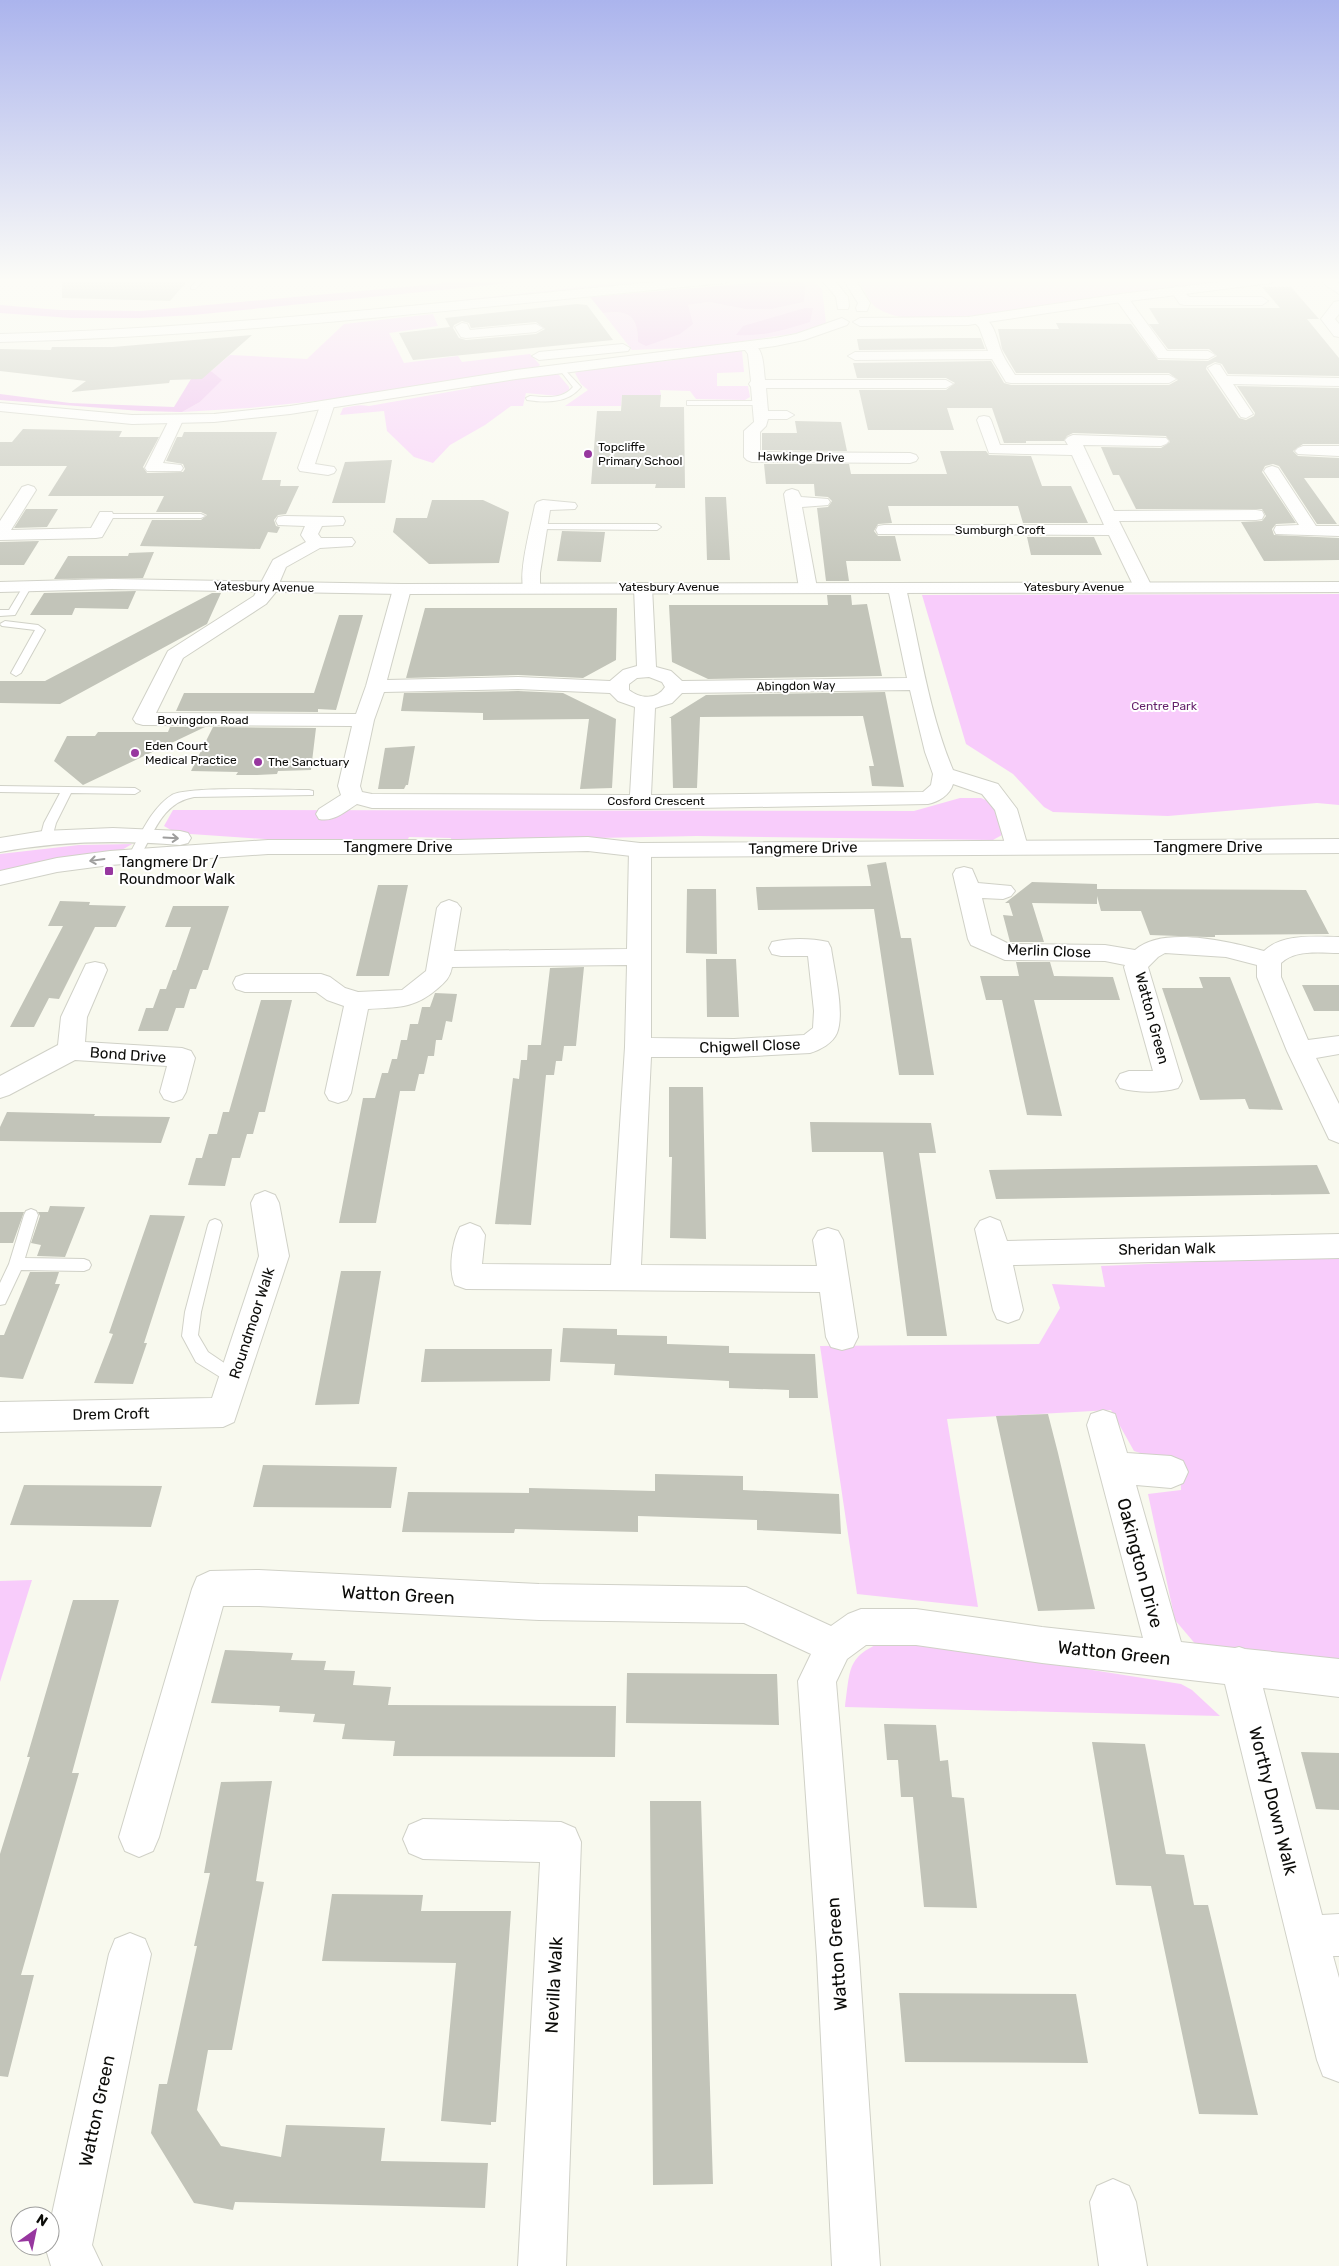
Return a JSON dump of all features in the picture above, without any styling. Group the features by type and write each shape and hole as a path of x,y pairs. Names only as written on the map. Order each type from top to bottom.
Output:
{"main road":[{"path":"0,407 103,418 176,420 232,417 327,406 451,385"},
{"path":"756,385 760,409 787,415"},
{"path":"1226,385 1246,414"},
{"path":"327,406 306,468 328,470"},
{"name":"Hawkinge Drive","path":"760,409 761,423 752,431 752,457 864,453 910,458"},
{"path":"175,468 153,468 176,420"},
{"path":"984,420 994,450 1077,450"},
{"path":"1143,587 1111,523 1074,440 1161,441"},
{"path":"1303,451 1339,451"},
{"path":"1272,471 1311,531"},
{"path":"0,535 28,490"},
{"path":"808,588 793,498 822,502"},
{"path":"530,588 530,573 543,505 568,506"},
{"name":"Sumburgh Croft","path":"884,530 1111,523 1256,515"},
{"path":"0,535 96,533 106,516"},
{"path":"284,521 337,522"},
{"path":"316,522 310,534 316,543"},
{"path":"1282,530 1339,531"},
{"path":"269,587 278,564 316,543 347,542"},
{"name":"Yatesbury Avenue","path":"0,587 112,584 402,589 1339,587"},
{"name":"Bovingdon Road","path":"269,587 260,600 175,655 143,719 364,720"},
{"path":"643,587 647,671"},
{"path":"898,588 918,684 935,752 944,774 990,789 1006,809 1017,847"},
{"path":"327,814 353,797 349,786 364,720 376,686 402,589"},
{"path":"647,671 663,674 673,682 675,687 673,692 662,700 645,702 628,699 623,696 618,687 623,678 638,672 647,671"},
{"path":"376,686 518,682 618,687"},
{"name":"Abingdon Way","path":"675,687 918,684"},
{"path":"640,802 645,702"},
{"name":"Cosford Crescent","path":"353,797 372,801 640,802 928,798 941,788 944,774"},
{"name":"Tangmere Drive","path":"0,845 46,838 78,836 170,837 268,847"},
{"name":"Tangmere Drive","path":"0,878 57,865 268,847 458,847 588,844 640,850 1339,846"},
{"path":"625,1276 638,1047 640,850"},
{"name":"Merlin Close","path":"1003,891 966,882 980,939 992,946 1005,952 1105,953 1140,959"},
{"path":"246,983 321,983 336,994 357,1001 406,998 419,991 438,974 449,908"},
{"name":"Watton Green","path":"1129,1081 1170,1081 1136,967 1140,959 1149,951 1162,945 1226,949 1269,960"},
{"path":"1339,945 1306,945 1281,949 1269,960 1269,977 1300,1051 1339,1132"},
{"name":"Chigwell Close","path":"638,1047 734,1048 810,1044 825,1032 827,1011 819,948 781,948"},
{"path":"441,959 638,958"},
{"name":"Bond Drive","path":"71,1050 74,1017 95,970"},
{"path":"338,1094 357,1001"},
{"path":"1300,1051 1339,1045"},
{"name":"Bond Drive","path":"0,1088 71,1050 182,1058 174,1092"},
{"name":"Roundmoor Walk","path":"223,1412 274,1256 265,1203"},
{"path":"470,1235 466,1276 832,1278"},
{"path":"828,1240 842,1337"},
{"name":"Sheridan Walk","path":"1008,1310 993,1241 1339,1246"},
{"name":"Drem Croft","path":"0,1417 223,1412"},
{"name":"Oakington Drive","path":"1103,1425 1167,1658"},
{"path":"1114,1467 1171,1472"},
{"name":"Watton Green","path":"139,1837 210,1589 259,1588 539,1602 746,1605 834,1646"},
{"name":"Watton Green","path":"856,2266 838,1957 817,1681 834,1646 861,1627 916,1627 1042,1645 1339,1678"},
{"name":"Worthy Down Walk","path":"1238,1666 1323,1936 1339,2060"},
{"name":"Nevilla Walk","path":"423,1840 561,1842 542,2266"},
{"name":"Watton Green","path":"78,2266 68,2249 130,1954"},
{"path":"1113,2202 1123,2266"}],"lane":[{"path":"530,398 556,399 566,397 573,392 576,387 573,385"},
{"path":"690,403 760,409"},
{"path":"106,516 202,516"},
{"path":"539,527 657,527"},
{"path":"3,627 27,587"},
{"path":"0,613 12,613"},
{"path":"3,627 38,628 40,630 16,673"},
{"path":"0,789 135,791"},
{"path":"46,838 50,823 67,790"},
{"path":"134,857 157,816 177,797 194,794 309,793"},
{"path":"0,1299 16,1264 31,1214"},
{"path":"215,1225 193,1312 190,1336 202,1357 234,1378"},
{"path":"16,1264 84,1265"}],"green space":[{"path":"216,385 437,385 375,395 249,408 182,412 200,402"},
{"path":"567,385 569,390 558,396 526,393 523,406 511,406 485,425 450,445 433,463 414,457 387,431 384,411 340,415 343,408 359,405 369,406 471,388 471,386"},
{"path":"582,385 748,386 750,397 745,400 696,399 690,391 660,390 661,395 622,395 621,406 565,406 588,390"},
{"name":"Centre Park","path":"1339,594 1339,805 1317,803 1168,816 1053,812 1044,807 1013,774 966,744 922,595"},
{"path":"960,798 981,798 995,804 1002,835 993,840 697,836 451,841 451,838 409,837 407,841 294,841 176,833 164,826 173,810 914,811"},
{"path":"132,844 115,854 0,874 0,854 79,845"},
{"path":"1339,1256 1339,1663 1197,1646 1175,1620 1148,1494 1181,1490 1180,1466 1134,1451 1111,1410 947,1419 978,1607 857,1594 820,1346 1039,1344 1060,1308 1052,1284 1105,1287 1101,1266"},
{"path":"32,1580 0,1682 0,1581"},
{"path":"890,1638 1181,1684 1192,1690 1220,1716 845,1707 854,1663 866,1651"}],"shaded area":[{"path":"188,385 217,385 200,402 182,412 141,411 0,400 0,394 70,403 174,407"}],"building":[{"path":"81,385 150,385 71,392"},
{"path":"953,385 1217,385 1239,418 1246,420 1254,416 1255,413 1237,386 1339,388 1339,444 1303,444 1293,451 1298,456 1339,458 1339,478 1304,478 1337,524 1317,524 1279,466 1273,464 1265,466 1262,472 1296,523 1276,524 1272,529 1274,535 1339,538 1339,560 1264,561 1241,522 1262,521 1266,516 1262,509 1136,509 1119,475 1113,475 1101,447 1161,448 1170,442 1166,436 1073,433 1067,436 1064,441 1004,443 992,408 947,408 954,430 868,430 859,390 946,390"},
{"path":"622,395 661,395 660,407 684,407 685,488 655,488 656,484 591,484 597,411 621,411"},
{"path":"795,421 841,422 847,451 762,450 762,433 797,433"},
{"path":"23,429 122,431 119,437 159,437 143,467 147,473 183,472 185,469 183,464 166,461 177,437 182,437 184,432 277,432 262,480 281,480 280,486 299,486 286,514 278,515 274,520 276,526 280,527 277,533 268,532 260,549 140,546 152,520 201,520 207,515 201,512 156,512 164,496 48,496 67,466 0,466 0,442 12,442"},
{"path":"940,451 986,451 989,455 1031,456 1042,486 1071,486 1088,523 1023,523 1018,506 888,506 892,523 878,524 874,531 878,536 895,536 901,561 846,561 849,581 826,581 817,508 828,507 832,501 828,497 815,496 814,484 766,484 764,464 849,464 851,474 947,474"},
{"path":"392,460 385,503 332,503 345,462"},
{"path":"705,497 726,497 730,560 707,560"},
{"path":"432,500 483,500 509,512 499,563 429,564 393,532 396,518 427,518"},
{"path":"26,509 58,509 47,527 14,528"},
{"path":"562,531 605,532 601,562 557,561"},
{"path":"1027,537 1094,537 1102,555 1031,555"},
{"path":"39,541 24,565 0,565 0,542"},
{"path":"154,552 143,578 54,579 68,556 128,556 129,553"},
{"path":"136,591 128,609 75,608 72,615 30,615 44,593"},
{"path":"212,593 221,593 207,624 60,704 0,703 0,681 45,681"},
{"path":"827,595 851,595 852,605 867,604 882,676 708,679 672,662 669,605 828,605"},
{"path":"425,608 617,608 616,660 583,678 518,675 406,678"},
{"path":"339,615 363,615 336,710 318,709 318,712 176,711 184,693 314,693"},
{"path":"518,691 563,693 616,719 612,788 580,789 589,719 483,720 483,713 401,711 404,693"},
{"path":"885,692 904,787 872,786 869,766 874,766 863,716 700,717 697,788 673,788 671,718 669,718 706,695"},
{"name":"Eden Court Medical Practice","path":"170,727 205,727 83,785 54,761 67,736 95,736 98,732 168,732"},
{"name":"The Sanctuary","path":"213,727 316,728 311,770 278,771 277,774 257,775 236,775 238,772 191,771"},
{"path":"415,746 408,785 404,789 378,789 385,748"},
{"path":"886,862 901,938 911,938 934,1075 899,1075 874,909 758,910 756,887 871,886 867,865"},
{"path":"1032,882 1097,884 1097,889 1306,890 1329,934 1215,935 1215,937 1150,935 1141,911 1101,911 1097,896 1097,904 1032,903 1044,942 1010,942 1003,915 1013,916 1009,903 1005,903"},
{"path":"378,885 408,885 389,976 356,976"},
{"path":"687,889 716,889 717,954 686,953"},
{"path":"60,901 90,902 89,905 126,906 116,927 95,927 59,999 49,998 34,1027 10,1027 63,926 48,926"},
{"path":"173,906 229,906 208,970 203,970 196,989 190,989 184,1008 176,1008 168,1031 138,1031 146,1008 153,1008 160,989 166,989 173,970 176,970 191,927 165,927"},
{"path":"706,959 736,959 739,1017 707,1017"},
{"path":"1016,962 1050,962 1054,976 1113,977 1120,1000 1034,1000 1062,1116 1027,1115 1002,1000 986,1000 980,976 1019,976"},
{"path":"584,967 576,1046 564,1046 562,1061 556,1061 554,1075 546,1075 531,1225 495,1224 513,1078 519,1079 521,1060 527,1060 528,1045 541,1045 550,968"},
{"path":"1199,977 1230,977 1283,1110 1249,1109 1245,1099 1200,1100 1162,988 1203,988"},
{"path":"1302,985 1339,985 1339,1011 1314,1011"},
{"path":"435,993 457,994 452,1022 446,1021 442,1040 436,1040 434,1056 428,1056 424,1074 419,1074 415,1091 400,1091 376,1223 339,1223 363,1098 375,1098 382,1073 388,1073 392,1059 397,1059 401,1040 407,1040 410,1024 418,1024 422,1007 430,1007"},
{"path":"261,1000 292,1000 265,1112 259,1112 253,1134 247,1134 240,1158 232,1158 225,1186 188,1185 196,1158 202,1158 209,1134 217,1134 223,1112 229,1112"},
{"path":"669,1087 703,1087 706,1239 670,1238 672,1157 669,1157"},
{"path":"7,1112 170,1117 161,1143 0,1141 0,1127"},
{"path":"810,1122 931,1123 936,1153 919,1153 947,1336 907,1336 883,1152 812,1152"},
{"path":"1317,1165 1330,1194 996,1199 989,1170"},
{"path":"50,1206 85,1207 65,1257 37,1256 41,1245 31,1243 40,1216 38,1212 48,1212"},
{"path":"0,1212 24,1212 13,1243 0,1243"},
{"path":"150,1215 185,1216 144,1343 147,1343 133,1384 94,1383 113,1334 109,1333"},
{"path":"341,1271 381,1271 359,1404 315,1405"},
{"path":"30,1272 59,1272 55,1284 60,1284 23,1379 0,1377 0,1335 4,1335"},
{"path":"563,1328 617,1329 617,1335 667,1336 667,1344 729,1346 729,1353 815,1354 818,1398 789,1398 789,1390 729,1388 729,1381 614,1375 615,1364 560,1362"},
{"path":"425,1349 552,1349 550,1381 421,1382"},
{"path":"1048,1414 1095,1609 1038,1611 996,1416"},
{"path":"263,1465 397,1467 391,1508 253,1507"},
{"path":"655,1474 743,1476 743,1490 839,1494 841,1534 757,1530 757,1520 638,1516 638,1532 515,1529 514,1533 402,1532 408,1492 529,1493 529,1488 655,1491"},
{"path":"24,1485 162,1486 151,1527 10,1525"},
{"path":"73,1600 119,1600 72,1773 79,1773 21,1975 34,1975 8,2077 0,2076 0,1854 30,1757 27,1757"},
{"path":"225,1650 293,1653 291,1660 326,1661 324,1670 355,1671 353,1685 391,1687 388,1705 616,1706 615,1757 393,1756 395,1741 342,1739 345,1724 313,1722 315,1714 279,1712 280,1706 211,1703"},
{"path":"627,1673 777,1674 779,1725 626,1723"},
{"path":"884,1724 936,1725 940,1761 948,1760 952,1797 964,1798 977,1908 924,1907 913,1797 901,1797 898,1760 887,1760"},
{"path":"1092,1742 1145,1744 1166,1854 1184,1855 1194,1905 1208,1905 1258,2115 1199,2114 1151,1886 1116,1885"},
{"path":"1301,1752 1339,1753 1339,1810 1316,1809"},
{"path":"272,1781 256,1881 264,1882 232,2050 208,2050 197,2110 221,2146 281,2157 286,2125 385,2128 381,2161 488,2163 485,2208 235,2202 233,2210 194,2203 151,2133 159,2084 167,2084 197,1946 194,1946 210,1873 204,1873 221,1782"},
{"path":"650,1801 701,1801 713,2184 653,2185"},
{"path":"332,1894 423,1895 421,1911 511,1911 496,2122 491,2122 491,2125 441,2121 456,1963 322,1961"},
{"path":"899,1993 1076,1994 1088,2063 905,2062"}],"place":[{"name":"Topcliffe Primary School","path":"588,454"},
{"name":"Eden Court Medical Practice","path":"135,753"},
{"name":"The Sanctuary","path":"258,762"},
{"name":"Tangmere Dr / Roundmoor Walk","path":"109,871"}]}
